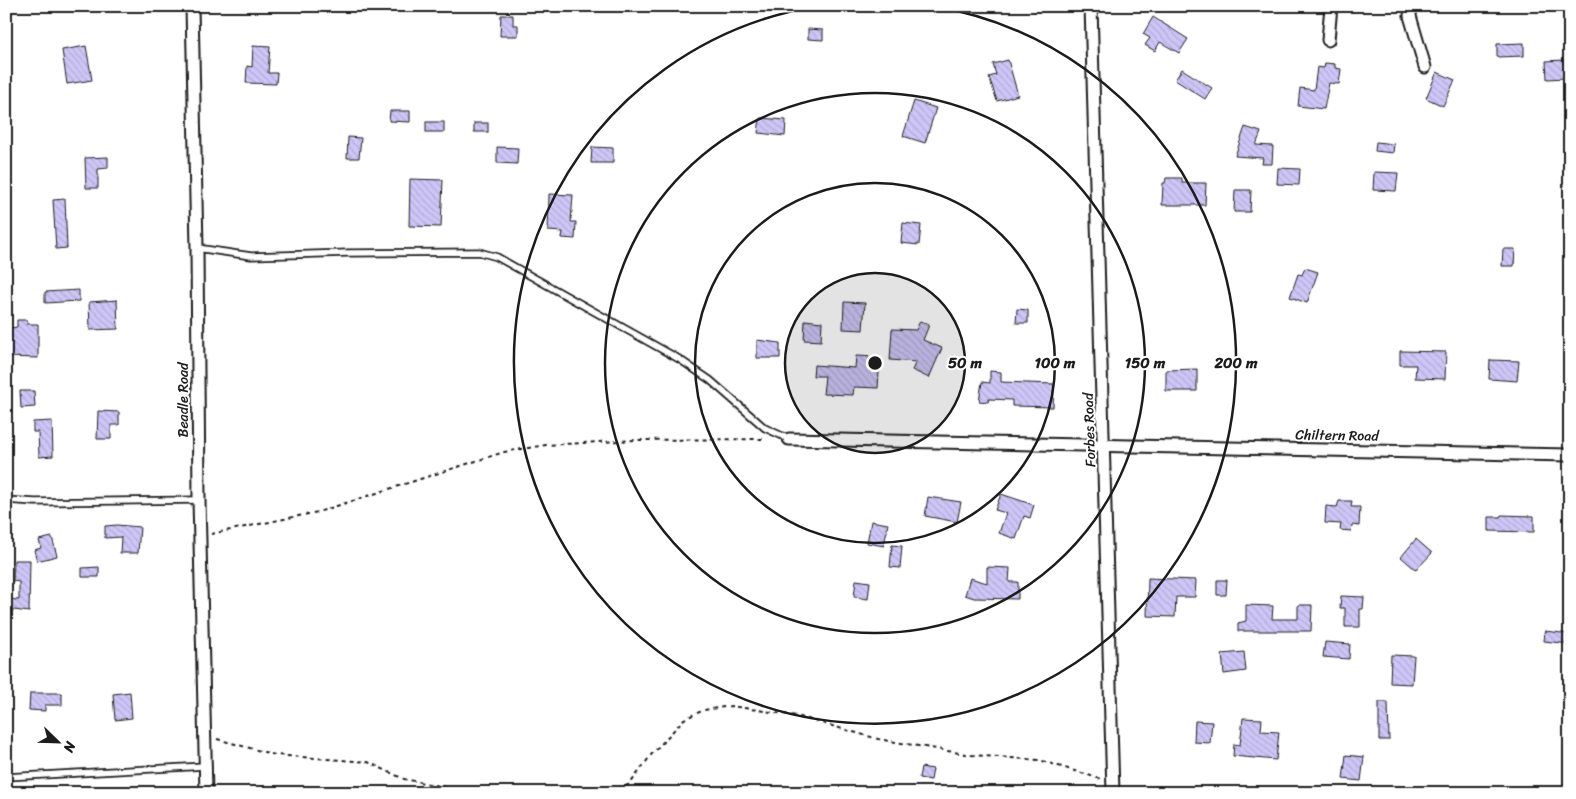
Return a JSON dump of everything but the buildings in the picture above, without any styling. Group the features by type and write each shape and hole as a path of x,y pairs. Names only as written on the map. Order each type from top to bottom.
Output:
{"street":[{"name":"Beadle Road","path":"192,6 197,248 198,500 206,793"},
{"name":"Forbes Road","path":"1092,6 1113,788"},
{"path":"1328,40 1331,6"},
{"path":"1411,6 1410,16 1425,67"},
{"name":"Chiltern Road","path":"789,440 1570,455"}],"lane":[{"path":"197,248 251,256 313,253 479,252 496,257 679,359 710,380 765,428 789,440"},
{"path":"6,500 35,502 104,499 198,500"},
{"path":"6,777 205,766"}],"path":[{"path":"200,537 318,512 504,452 530,447 636,440 770,439"},
{"path":"611,793 630,784 651,755 684,719 704,710 731,706 797,716 878,739 905,744 971,755 1039,760 1113,788"},
{"path":"204,734 275,756 368,762 404,779 474,793"}]}
